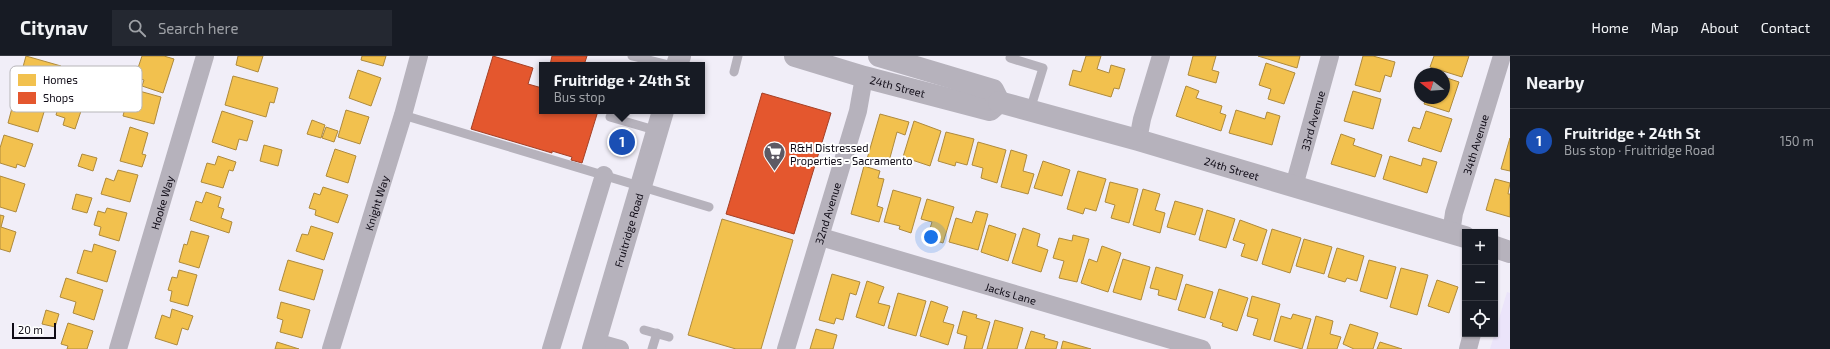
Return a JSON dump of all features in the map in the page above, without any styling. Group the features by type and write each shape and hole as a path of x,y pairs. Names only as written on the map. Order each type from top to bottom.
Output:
{"street":[{"name":"Hooke Way","path":"118,349 205,56"},
{"name":"Knight Way","path":"330,349 403,115 419,56"},
{"name":"24th Street","path":"795,56 864,77 990,110 999,102"},
{"name":"24th Street","path":"878,56 993,90 999,102 1138,140 1458,235"},
{"path":"1138,140 1142,119 1161,56"},
{"name":"33rd Avenue","path":"1294,186 1330,56"},
{"name":"34th Avenue","path":"1458,235 1454,213 1502,56"},
{"name":"32nd Avenue","path":"786,349 858,111 864,77"},
{"name":"Fruitridge Road","path":"594,345 660,121"},
{"path":"551,349 604,175"},
{"name":"Jacks Lane","path":"821,237 1202,349"},
{"path":"1468,349 1471,337"},
{"path":"594,345 620,349"}],"lane":[{"path":"632,56 657,62"},
{"path":"734,72 738,56"},
{"path":"1010,58 1043,68 1030,111"},
{"path":"403,115 709,207"},
{"path":"610,117 660,121"},
{"path":"644,330 669,337"},
{"path":"652,349 657,333"}],"shaded area":[{"path":"1507,292 1510,293 1510,349 1490,349 1494,337 1498,337 1498,322"}],"building: Homes":[{"path":"26,56 61,66 23,66"},
{"path":"142,56 164,56 174,59 163,93 142,86 144,80 142,79 142,66 139,66"},
{"path":"238,56 263,56 258,72 236,65"},
{"path":"362,56 386,56 383,66 361,60"},
{"path":"1086,56 1101,56 1097,69 1109,73 1111,65 1125,69 1119,89 1114,88 1111,97 1069,85 1073,70 1081,72"},
{"path":"1193,56 1216,56 1212,70 1219,72 1216,83 1188,75"},
{"path":"1258,56 1300,56 1297,68"},
{"path":"1363,56 1373,56 1395,62 1391,77 1385,75 1380,92 1355,85"},
{"path":"1434,56 1469,56 1462,77 1450,73 1450,68 1430,67"},
{"path":"1266,63 1295,73 1284,104 1268,99 1271,89 1259,85"},
{"path":"358,70 381,78 371,106 349,98"},
{"path":"233,76 278,88 274,103 270,102 266,117 225,105"},
{"path":"1450,79 1459,82 1449,112 1424,104 1450,104"},
{"path":"1186,86 1199,91 1196,98 1222,106 1220,113 1226,115 1221,131 1176,116"},
{"path":"1353,91 1381,99 1373,129 1344,121"},
{"path":"142,92 161,97 154,124 123,116 124,112 142,112"},
{"path":"346,110 369,117 360,144 338,137"},
{"path":"1236,110 1265,119 1267,112 1280,116 1272,145 1229,133"},
{"path":"222,111 253,121 247,141 239,139 236,150 212,142"},
{"path":"1426,111 1452,119 1441,152 1408,141 1413,127 1420,129"},
{"path":"11,112 44,112 38,132 8,123"},
{"path":"57,112 81,112 75,129 63,125 65,118 56,115"},
{"path":"880,114 909,122 905,135 897,132 888,165 867,159"},
{"path":"312,120 325,125 321,138 307,134"},
{"path":"914,121 941,131 930,166 903,157"},
{"path":"130,127 148,133 142,154 146,155 142,167 120,161"},
{"path":"326,127 338,131 334,142 322,138"},
{"path":"946,132 974,139 967,165 956,162 955,166 938,161"},
{"path":"1341,134 1355,139 1353,145 1382,155 1375,177 1331,164"},
{"path":"4,135 33,144 25,167 17,164 16,168 0,163 0,148"},
{"path":"1510,138 1510,171 1501,169"},
{"path":"978,142 1006,150 997,183 981,178 983,168 972,165"},
{"path":"264,145 282,150 278,166 260,161"},
{"path":"335,149 356,156 348,183 326,176"},
{"path":"1011,150 1027,155 1023,171 1034,174 1028,194 1001,187"},
{"path":"82,154 97,158 93,171 78,166"},
{"path":"218,156 236,162 233,171 229,170 223,188 201,182 207,163 215,165"},
{"path":"1390,156 1421,166 1423,158 1437,162 1427,193 1383,179"},
{"path":"1043,161 1070,170 1062,196 1034,188"},
{"path":"864,166 880,171 878,178 884,179 877,206 883,208 879,222 851,214"},
{"path":"118,170 138,175 130,202 101,194 106,178 114,181"},
{"path":"1078,171 1106,179 1096,211 1085,208 1083,214 1067,209"},
{"path":"0,176 25,184 16,212 0,207"},
{"path":"1495,179 1510,183 1508,194 1510,194 1510,217 1486,210"},
{"path":"1110,182 1138,189 1129,223 1111,218 1115,205 1105,202"},
{"path":"323,187 348,195 338,223 315,215 316,210 309,208 314,193 320,195"},
{"path":"1143,189 1160,194 1155,210 1165,213 1160,233 1133,225"},
{"path":"893,190 921,198 911,233 899,229 900,226 884,222"},
{"path":"206,192 221,197 218,207 224,209 221,218 232,222 229,233 190,220 196,201 202,203"},
{"path":"76,194 92,198 87,213 72,209"},
{"path":"927,199 954,207 943,243 927,238 932,222 921,219"},
{"path":"1175,201 1203,209 1195,235 1167,227"},
{"path":"107,208 127,213 119,241 99,235 101,227 94,225 98,211 105,213"},
{"path":"1207,210 1235,219 1226,248 1199,240"},
{"path":"976,211 988,214 978,250 949,242 956,218 972,223"},
{"path":"0,215 4,216 1,227 16,232 10,252 0,249"},
{"path":"722,219 793,240 761,349 736,349 688,335"},
{"path":"1240,220 1267,230 1257,261 1241,256 1245,244 1233,240"},
{"path":"989,225 1016,234 1008,261 981,252"},
{"path":"311,226 333,233 324,260 296,251 302,234 308,235"},
{"path":"1023,228 1040,234 1037,246 1048,250 1041,272 1012,263"},
{"path":"1272,229 1301,238 1290,273 1262,264"},
{"path":"191,231 209,236 199,268 179,262 184,244 187,245"},
{"path":"1073,235 1089,239 1077,282 1059,278 1064,261 1053,258 1059,238 1072,241"},
{"path":"1304,239 1332,247 1324,274 1296,266"},
{"path":"94,244 116,251 107,282 77,273 84,250 92,252"},
{"path":"1102,246 1121,253 1108,292 1081,283 1089,259 1097,262"},
{"path":"1337,248 1364,256 1357,281 1347,278 1345,282 1328,277"},
{"path":"1123,259 1150,267 1141,300 1113,292"},
{"path":"288,260 323,270 314,300 279,290"},
{"path":"1369,260 1396,267 1387,299 1360,291"},
{"path":"1156,267 1183,275 1176,300 1158,295 1159,290 1150,288"},
{"path":"1401,268 1428,275 1417,315 1390,307"},
{"path":"179,270 197,275 188,306 170,301 172,291 168,290 172,277 177,278"},
{"path":"832,274 860,282 856,295 850,293 843,320 836,318 834,324 819,320"},
{"path":"66,278 103,290 94,320 73,313 76,302 60,297"},
{"path":"1437,280 1458,287 1449,313 1428,306"},
{"path":"867,281 884,287 878,303 890,306 884,326 856,317"},
{"path":"1186,284 1213,292 1205,318 1178,310"},
{"path":"1219,289 1248,298 1237,331 1222,326 1223,323 1210,319"},
{"path":"898,293 926,301 916,336 888,328"},
{"path":"1252,296 1280,304 1270,340 1253,335 1258,319 1247,316"},
{"path":"931,301 948,307 943,322 954,325 948,345 920,336"},
{"path":"281,302 310,310 302,338 280,332 283,320 277,318"},
{"path":"172,309 193,316 188,330 182,328 177,345 155,338 162,315 170,318"},
{"path":"46,310 59,314 55,327 42,324"},
{"path":"963,311 977,315 976,318 990,322 982,349 964,349 967,336 957,333"},
{"path":"1293,314 1311,319 1302,349 1274,341 1281,316 1291,319"},
{"path":"1316,316 1333,321 1330,334 1341,337 1337,349 1307,349"},
{"path":"995,320 1023,328 1017,349 987,349"},
{"path":"68,323 93,331 87,349 67,349 68,346 61,344"},
{"path":"1350,324 1378,333 1373,349 1354,349 1343,344"},
{"path":"816,329 837,335 833,349 810,349"},
{"path":"1031,331 1045,335 1044,338 1058,342 1056,349 1025,349"},
{"path":"1063,341 1091,349 1061,349"},
{"path":"277,342 299,349 275,349"},
{"path":"1380,342 1402,349 1377,349"}],"building: Shops":[{"path":"493,56 533,68 528,84 539,87 539,114 597,114 582,163 571,160 572,157 552,151 552,153 471,129"},
{"path":"552,56 587,56 585,62 551,62"},
{"path":"762,93 831,113 794,234 726,214"}],"place":[{"name":"Fruitridge + 24th St","path":"622,142"},
{"name":"R&H Distressed Properties - Sacramento","path":"774,172"}]}
